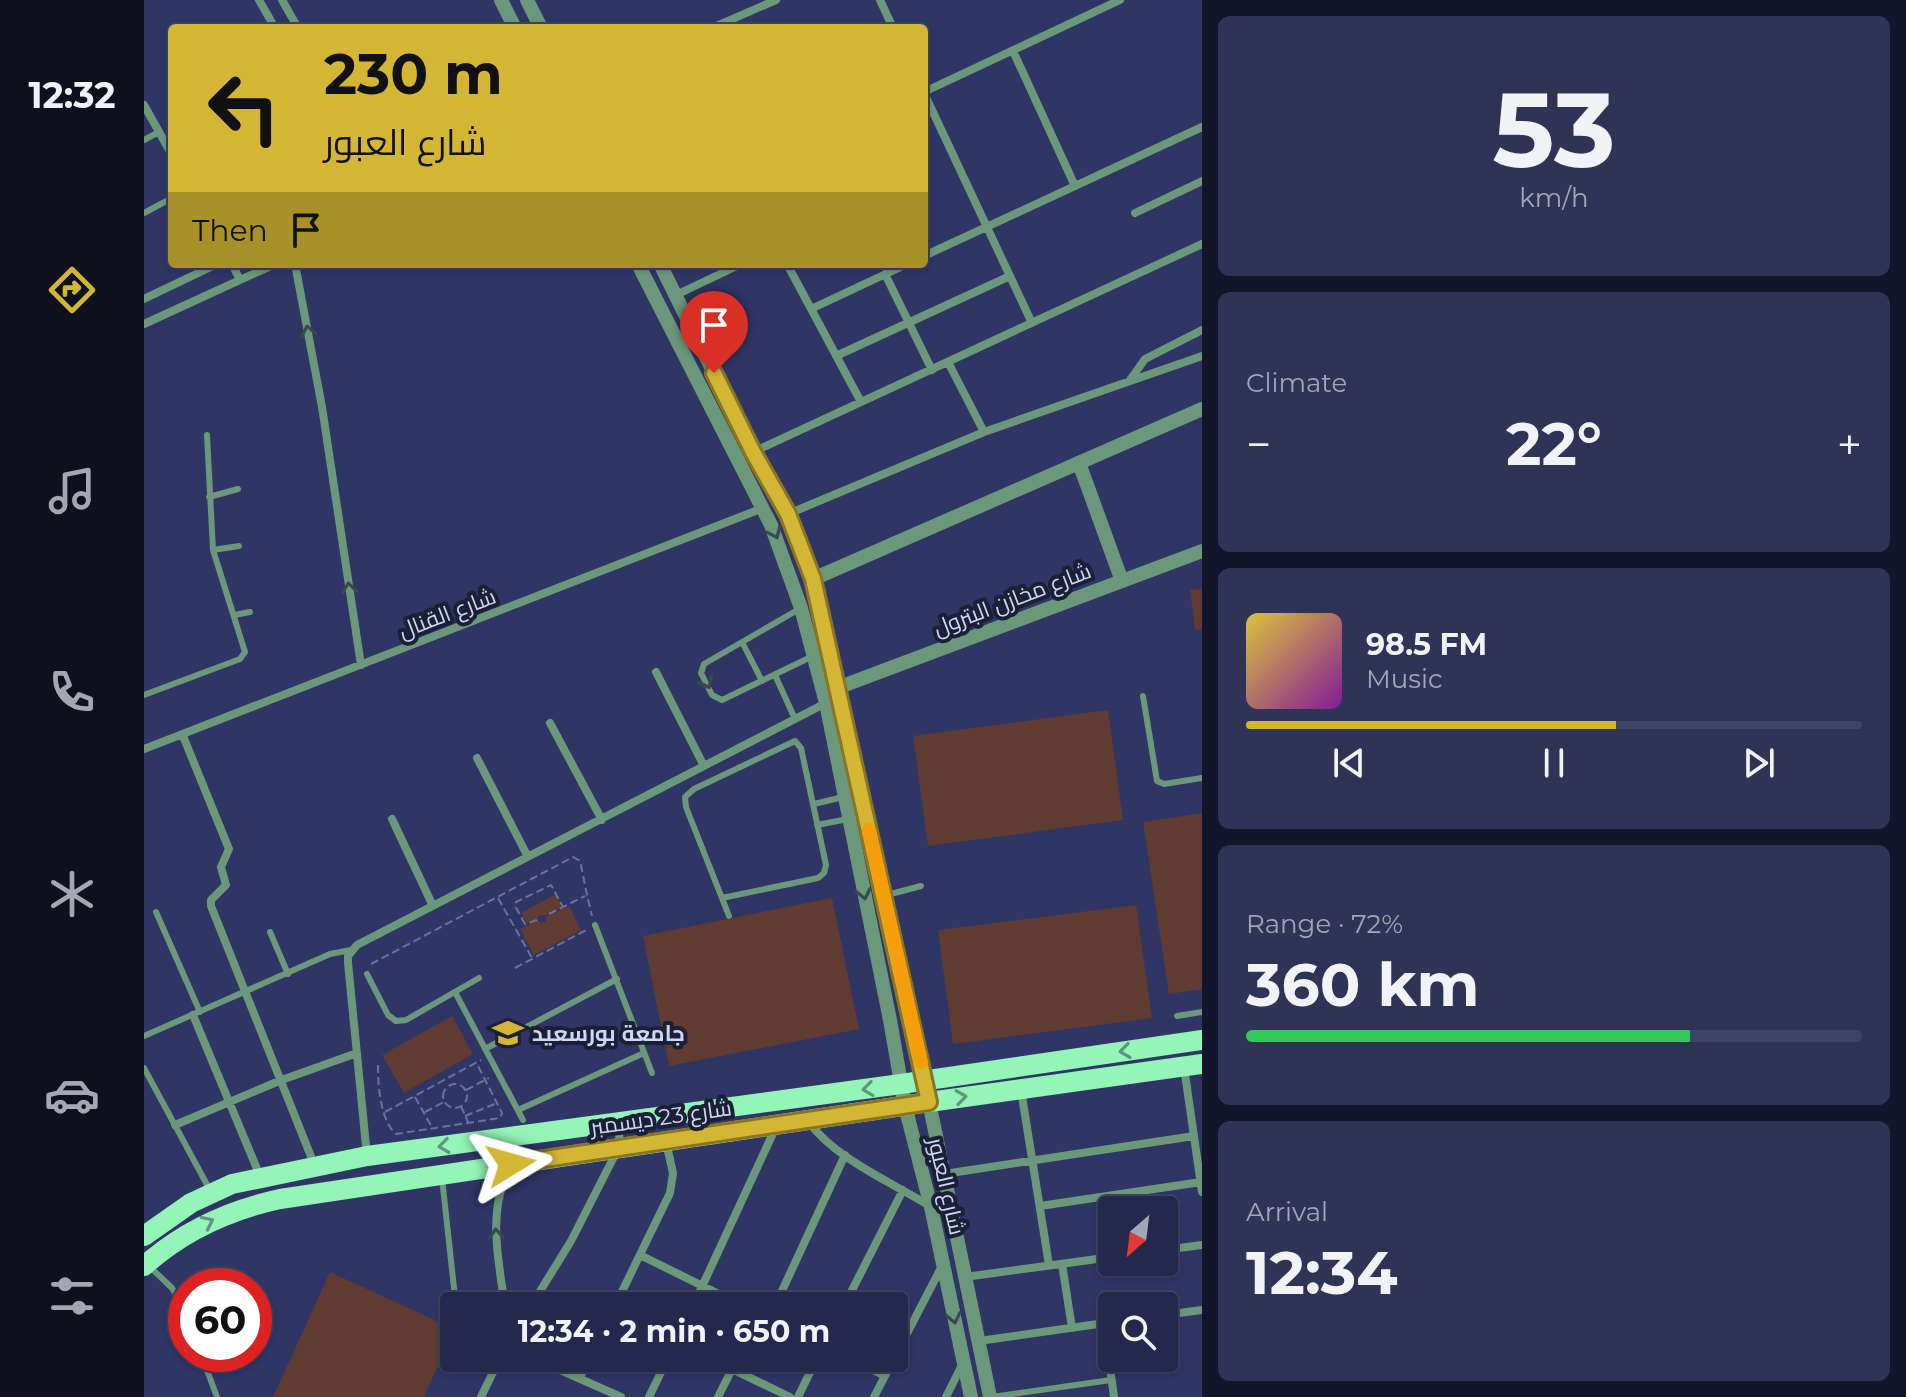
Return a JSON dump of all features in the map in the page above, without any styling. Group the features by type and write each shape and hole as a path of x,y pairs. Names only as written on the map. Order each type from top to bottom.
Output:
{"main road":[{"name":"شارع 23 ديسمبر","path":"144,1236 171,1215 211,1192 261,1176 526,1126 618,1122 1202,1040"},
{"name":"شارع 23 ديسمبر","path":"145,1265 192,1231 244,1208 280,1199 1193,1065"}],"street":[{"path":"259,0 273,24"},
{"path":"282,0 296,24"},
{"path":"501,0 513,24"},
{"path":"527,0 539,24"},
{"path":"721,24 776,0"},
{"path":"880,0 891,24"},
{"path":"928,91 1120,0"},
{"path":"1013,51 1075,186"},
{"path":"928,101 1032,323"},
{"path":"144,105 168,148"},
{"path":"928,254 1202,127"},
{"path":"1135,213 1202,181"},
{"path":"753,452 1202,244"},
{"path":"144,299 209,268"},
{"path":"234,268 240,280"},
{"path":"144,324 266,268"},
{"path":"296,268 322,407 361,665"},
{"name":"شارع العبور","path":"640,268 779,543 815,655 905,1106 931,1207 971,1397"},
{"path":"676,295 729,268"},
{"path":"789,268 861,402"},
{"path":"811,309 898,268"},
{"path":"649,284 660,285 663,270"},
{"name":"شارع العبور","path":"663,270 753,452 788,514 813,579 925,1081 991,1397"},
{"path":"885,274 932,370"},
{"path":"836,356 1010,276"},
{"path":"671,328 681,319 688,319"},
{"path":"1130,380 1145,359 1202,330"},
{"path":"788,514 984,432 1202,356"},
{"path":"948,362 984,432"},
{"path":"813,579 1202,409"},
{"path":"1079,463 1122,581"},
{"name":"شارع القنال","path":"144,749 763,508"},
{"name":"شارع مخازن البترول","path":"837,688 1202,551"},
{"path":"656,672 704,766"},
{"path":"367,1156 348,963 351,950 527,855 602,820 826,703"},
{"path":"550,723 602,820"},
{"path":"183,736 229,849 221,867 226,885 211,900 211,906 315,1166"},
{"path":"477,758 527,855"},
{"path":"392,819 433,906"},
{"path":"856,858 874,855"},
{"path":"196,1013 261,1176"},
{"path":"175,1125 279,1081 357,1053"},
{"path":"1040,1206 1201,1187 1194,1136 1193,1065"},
{"path":"1021,1089 1049,1265"},
{"path":"807,1120 828,1143 845,1155 931,1207"},
{"path":"540,1292 571,1241 621,1143 618,1122"},
{"path":"700,1292 777,1124"},
{"path":"944,1174 1194,1136"},
{"path":"622,1292 670,1193 673,1173 666,1141"},
{"path":"781,1292 845,1155"},
{"path":"503,1292 495,1219 498,1192 511,1164"},
{"path":"851,1292 903,1190"},
{"path":"1178,1248 1202,1245"},
{"path":"640,1255 715,1292"},
{"path":"965,1277 1098,1259"},
{"path":"1062,1264 1072,1328"},
{"path":"874,1397 943,1265"},
{"path":"1178,1313 1202,1310"},
{"path":"979,1341 1098,1324"},
{"path":"946,1397 964,1362"},
{"path":"481,1397 493,1372"},
{"path":"568,1372 621,1397"},
{"path":"580,1377 583,1372"},
{"path":"649,1397 661,1372"},
{"path":"718,1397 730,1372"},
{"path":"738,1372 790,1397"},
{"path":"798,1397 810,1372"},
{"path":"877,1372 885,1376"},
{"path":"1111,1372 1114,1397"}],"lane":[{"path":"144,140 159,132"},
{"path":"144,213 168,200"},
{"path":"144,695 243,657 245,648 213,550 207,435"},
{"path":"209,497 238,489"},
{"path":"213,550 239,546"},
{"path":"801,608 704,664 702,677 712,695 722,700 815,655"},
{"path":"234,615 250,612"},
{"path":"742,642 762,681"},
{"path":"775,675 795,719"},
{"path":"1143,696 1157,781 1164,784 1202,778"},
{"path":"722,898 822,876 826,865 814,804 801,748 795,741 689,792 685,797 686,807 729,916"},
{"path":"814,804 843,797"},
{"path":"817,825 848,819"},
{"path":"883,896 921,886"},
{"path":"156,912 196,1013"},
{"path":"595,925 652,1073"},
{"path":"270,932 288,974"},
{"path":"144,1036 330,954 351,950"},
{"path":"367,974 388,1015 396,1021 406,1020 479,978"},
{"path":"487,1052 617,979"},
{"path":"455,992 526,1126"},
{"path":"1177,1016 1202,1012"},
{"path":"518,1110 644,1053"},
{"path":"144,1068 211,1192"},
{"path":"442,1174 455,1292"},
{"path":"145,1265 168,1285"},
{"path":"208,1372 217,1397"},
{"path":"991,1397 1111,1380"}],"path":[{"path":"367,974 372,963 573,857 577,858 582,865 586,895 595,925 515,968"},
{"path":"537,920 525,924 516,902 551,885 563,907"},
{"path":"549,914 586,895"},
{"path":"497,897 532,959"},
{"path":"385,1112 476,1062 487,1052"},
{"path":"378,1065 378,1086 391,1129 396,1134 500,1118 502,1113 476,1062"},
{"path":"465,1090 498,1073"},
{"path":"446,1079 449,1085"},
{"path":"460,1084 465,1090 467,1099 461,1106 450,1107 445,1102 442,1090 449,1085 460,1084"},
{"path":"414,1096 433,1129"},
{"path":"424,1113 445,1102"},
{"path":"465,1116 497,1103"},
{"path":"461,1106 469,1123"}],"shaded area":[{"path":"1202,589 1202,629 1195,630 1190,590"},
{"path":"1108,710 1123,820 928,846 913,736"},
{"path":"1202,813 1202,989 1169,994 1143,822"},
{"path":"556,894 562,907 527,923 521,913"},
{"path":"832,898 859,1029 669,1066 643,936"},
{"path":"1136,905 1152,1018 953,1044 938,930"},
{"path":"569,906 581,930 534,955 520,929 538,920 541,923 546,921 547,916"},
{"path":"452,1016 473,1054 404,1093 382,1055"},
{"path":"330,1272 440,1323 440,1361 424,1397 273,1397"}],"slow traffic":[{"path":"869,830 921,1062"}],"place":[{"name":"جامعة بورسعيد","path":"508,1033"}],"route":[{"path":"511,1164 929,1102 813,579 788,514 714,373"}]}
